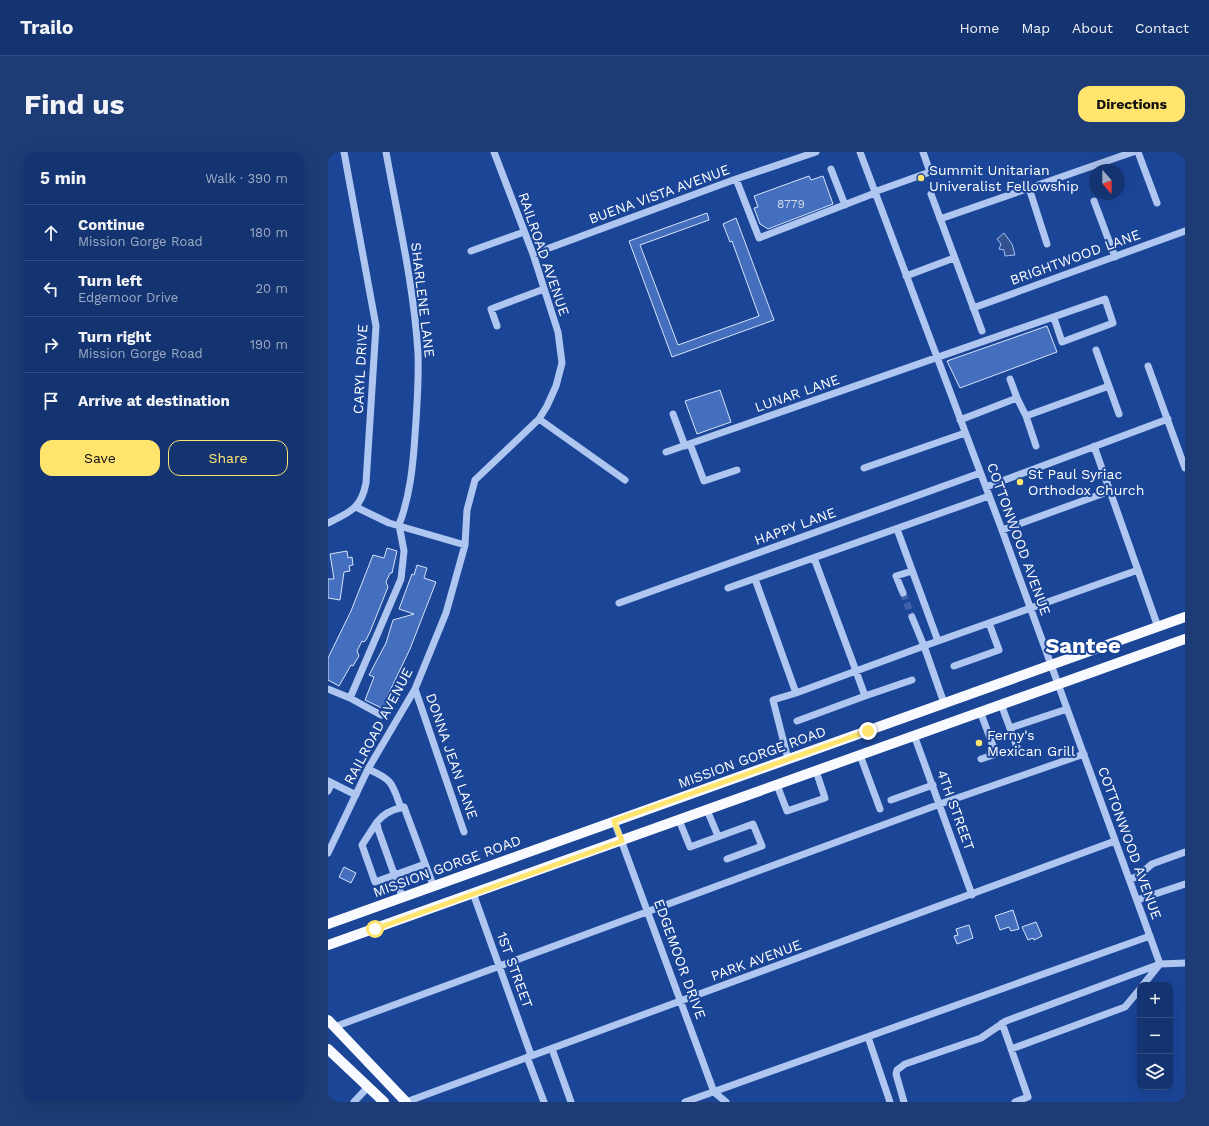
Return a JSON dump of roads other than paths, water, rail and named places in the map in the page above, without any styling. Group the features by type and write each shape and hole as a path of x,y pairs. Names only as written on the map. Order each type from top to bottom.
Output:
{"main road":[{"name":"MISSION GORGE ROAD","path":"328,924 402,896 1185,617"},
{"path":"328,945 622,841 1058,683 1185,639"},
{"path":"331,1023 406,1102"},
{"path":"328,1049 384,1102"}],"street":[{"name":"CARYL DRIVE","path":"344,152 376,326 366,483 363,496 356,507"},
{"name":"SHARLENE LANE","path":"386,152 406,259 418,355 418,392 414,460 407,506 399,525"},
{"name":"RAILROAD AVENUE","path":"328,853 330,843 356,795 368,769 415,689 446,613 466,545 467,510 475,480 539,419 556,386 562,363 558,332 533,254 494,152"},
{"name":"BUENA VISTA AVENUE","path":"533,254 736,179 816,152"},
{"name":"COTTONWOOD AVENUE","path":"860,152 874,193 1002,530 1160,964"},
{"path":"736,179 759,238 930,172 924,152"},
{"path":"940,219 1133,152"},
{"path":"1138,152 1157,203"},
{"path":"831,169 845,205"},
{"path":"1029,188 1048,244"},
{"path":"930,194 982,332"},
{"path":"1094,201 1115,257"},
{"name":"BRIGHTWOOD LANE","path":"973,308 1185,231"},
{"path":"471,251 524,232"},
{"path":"906,276 954,258"},
{"path":"497,326 491,309 544,289"},
{"name":"LUNAR LANE","path":"666,452 1105,299 1113,323 1062,342 1054,318"},
{"path":"1096,350 1119,414"},
{"path":"1148,366 1185,468"},
{"path":"1010,379 1026,416 1036,446"},
{"path":"1026,416 1109,386"},
{"path":"960,420 1017,398"},
{"path":"673,414 704,481 737,470"},
{"path":"539,419 624,480"},
{"path":"986,487 1168,419"},
{"path":"864,468 965,434"},
{"path":"1094,446 1158,627"},
{"name":"HAPPY LANE","path":"619,603 980,473"},
{"path":"1002,530 1110,491"},
{"path":"728,588 989,496"},
{"path":"328,523 352,511 356,507 389,523 466,545"},
{"path":"350,698 401,579 404,552 399,525"},
{"path":"897,529 938,641"},
{"path":"814,558 865,696"},
{"path":"788,759 773,700 1138,570"},
{"path":"903,593 896,576 912,571"},
{"path":"754,579 796,693"},
{"path":"912,617 944,703"},
{"path":"954,666 999,650 989,623"},
{"path":"797,721 912,680"},
{"path":"328,689 350,698 381,715"},
{"name":"DONNA JEAN LANE","path":"415,689 464,832"},
{"path":"1001,704 1018,750"},
{"path":"1010,728 1067,709"},
{"path":"980,711 996,754 981,759"},
{"name":"4TH STREET","path":"914,735 972,895"},
{"path":"331,1023 500,966 940,804 1084,754"},
{"path":"860,755 880,809"},
{"path":"368,769 386,777 390,781 401,808"},
{"path":"777,785 787,811 825,798 816,771"},
{"path":"328,791 330,782 356,795"},
{"path":"891,800 933,785"},
{"path":"425,864 375,882 362,845 377,822 385,814 404,807 433,885"},
{"path":"707,810 718,836"},
{"path":"679,820 690,847 753,824 762,846 727,859"},
{"name":"EDGEMOOR DRIVE","path":"614,821 649,912 714,1092"},
{"path":"377,822 378,829 402,896"},
{"name":"PARK AVENUE","path":"406,1102 681,1000 972,895 1115,841"},
{"path":"1129,879 1137,877 1152,864 1185,852"},
{"path":"1137,900 1185,884"},
{"name":"1ST STREET","path":"472,893 500,966 544,1102"},
{"path":"685,1102 1150,936"},
{"path":"904,1102 896,1074 900,1067 981,1038 1002,1023 1160,964 1185,963"},
{"path":"1145,982 1160,964"},
{"path":"1011,1049 1125,1007 1137,993"},
{"path":"1002,1023 1028,1097 1015,1102"},
{"path":"868,1037 890,1102"},
{"path":"552,1049 571,1102"},
{"path":"354,1102 368,1087"},
{"path":"714,1092 726,1102"}],"water":[{"path":"1004,233 1012,244 1015,255 1005,256 1004,250 999,249 1001,244 997,239"}],"tunnel":[{"path":"903,593 912,617"}],"place":[{"name":"Summit Unitarian Univeralist Fellowship","path":"921,178"},
{"name":"St Paul Syriac Orthodox Church","path":"1020,482"},
{"name":"Ferny's Mexican Grill","path":"979,743"}],"district":[{"name":"Santee","path":"1083,645"}]}
